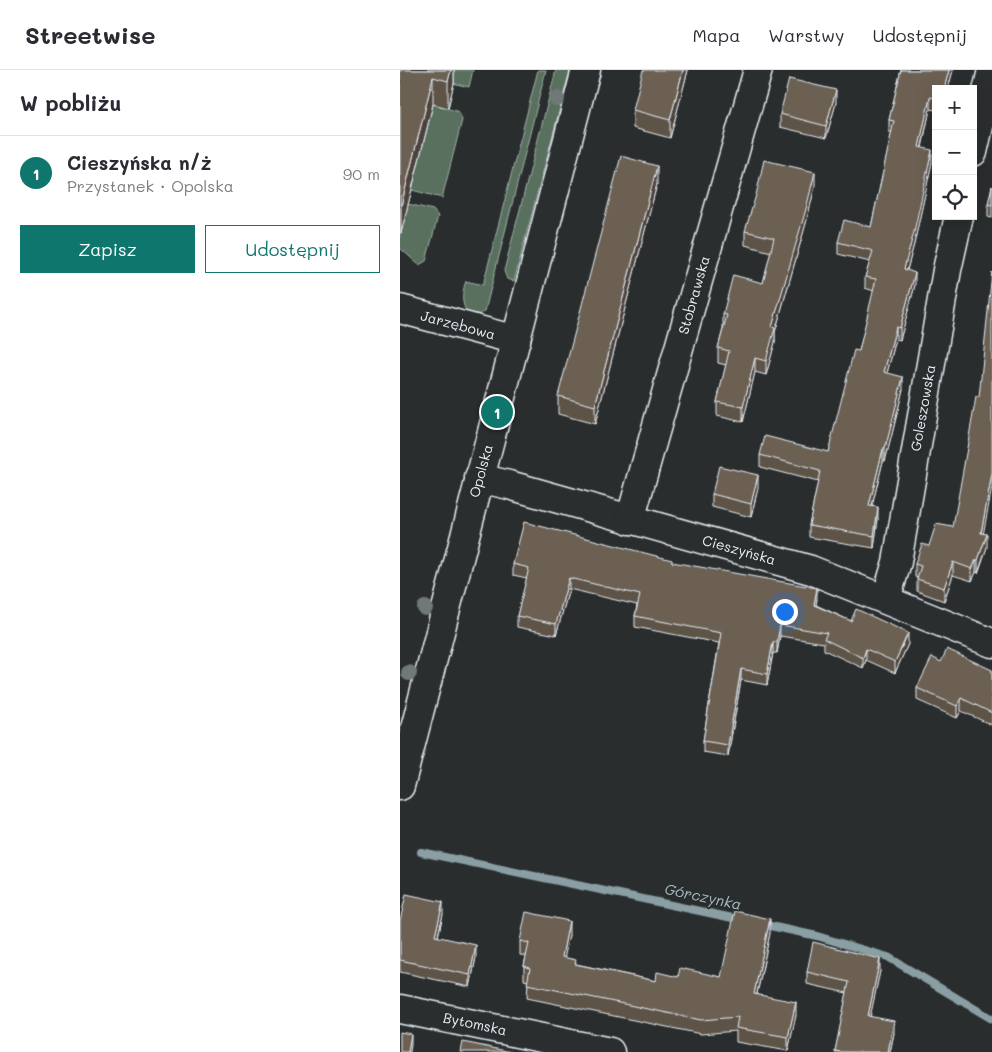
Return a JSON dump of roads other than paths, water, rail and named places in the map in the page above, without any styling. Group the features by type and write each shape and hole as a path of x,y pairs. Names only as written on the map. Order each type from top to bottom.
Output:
{"street":[{"name":"Opolska","path":"400,786 586,70"},
{"name":"Stobrawska","path":"630,520 758,70"},
{"path":"977,135 992,70"},
{"name":"Goleszowska","path":"886,599 897,562 947,270 958,220"},
{"name":"Jarzębowa","path":"400,309 516,340"},
{"name":"Cieszyńska","path":"479,478 811,570 992,643"},
{"name":"Bytomska","path":"400,1009 610,1052"}],"waterway":[{"name":"Górczynka","path":"421,852 742,920"},
{"name":"Górczynka","path":"761,924 817,936 888,957 992,1019"}],"place":[{"name":"Cieszyńska n/ż","path":"497,412"}]}
